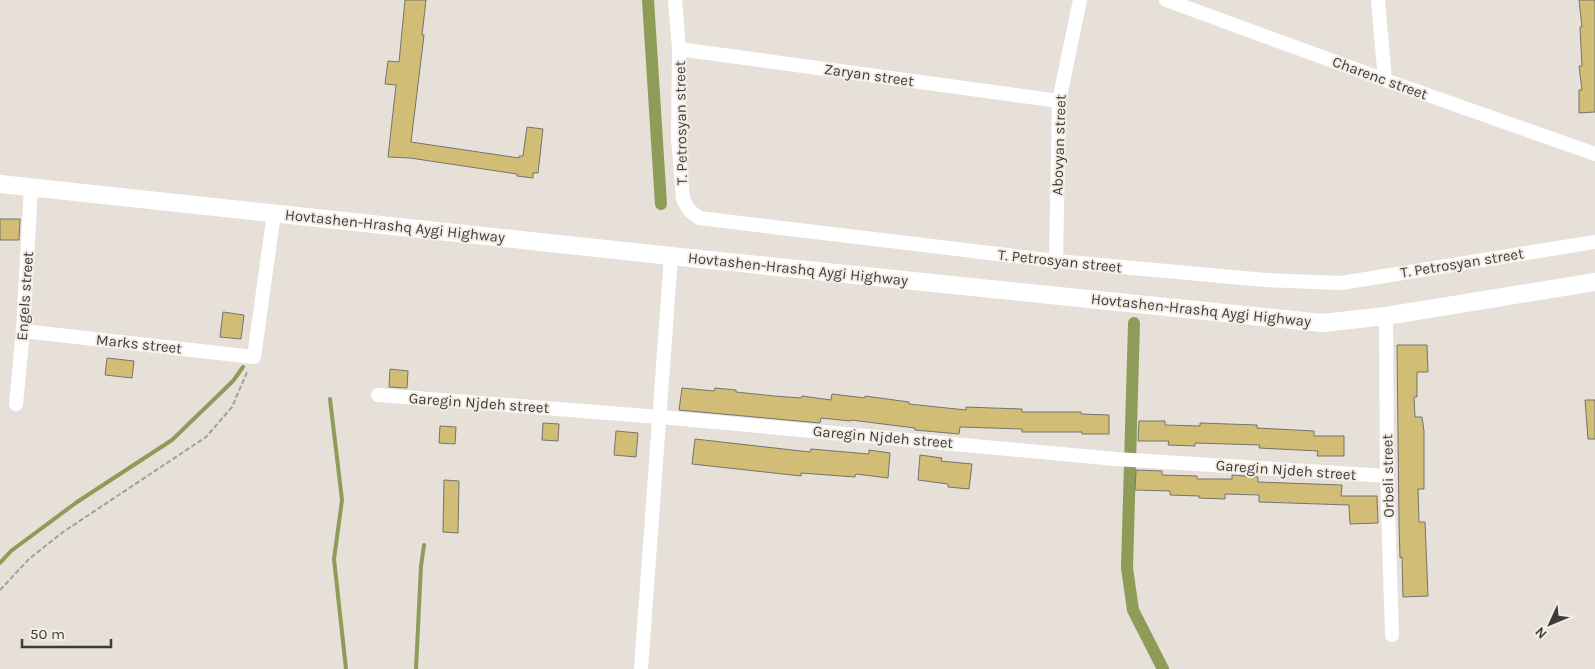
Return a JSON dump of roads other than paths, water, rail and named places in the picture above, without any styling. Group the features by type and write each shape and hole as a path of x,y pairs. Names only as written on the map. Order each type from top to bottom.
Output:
{"street":[{"name":"T. Petrosyan street","path":"675,0 679,49 678,139 683,199 689,210 699,218 1056,261 1265,280 1341,283 1595,242"},
{"name":"Abovyan street","path":"1056,261 1059,101 1080,0"},
{"name":"Charenc street","path":"1166,0 1384,80 1595,154"},
{"path":"1378,0 1384,80"},
{"name":"Zaryan street","path":"679,49 1059,101"},
{"name":"Hovtashen-Hrashq Aygi Highway","path":"0,184 1322,323 1386,316 1595,282"},
{"name":"Engels street","path":"16,404 23,331 31,188"},
{"name":"Marks street","path":"23,331 254,357 274,213"},
{"path":"641,669 671,256"},
{"name":"Orbeli street","path":"1386,316 1387,476 1392,635"},
{"name":"Garegin Njdeh street","path":"378,395 660,417 1116,459 1387,476"}],"waterway":[{"path":"648,0 661,204"},
{"path":"1134,323 1127,568 1133,610 1163,669"},
{"path":"0,563 11,551 77,502 172,440 233,381 243,367"},
{"path":"330,399 342,500 334,559 346,669"},
{"path":"416,669 421,566 424,545"}]}
